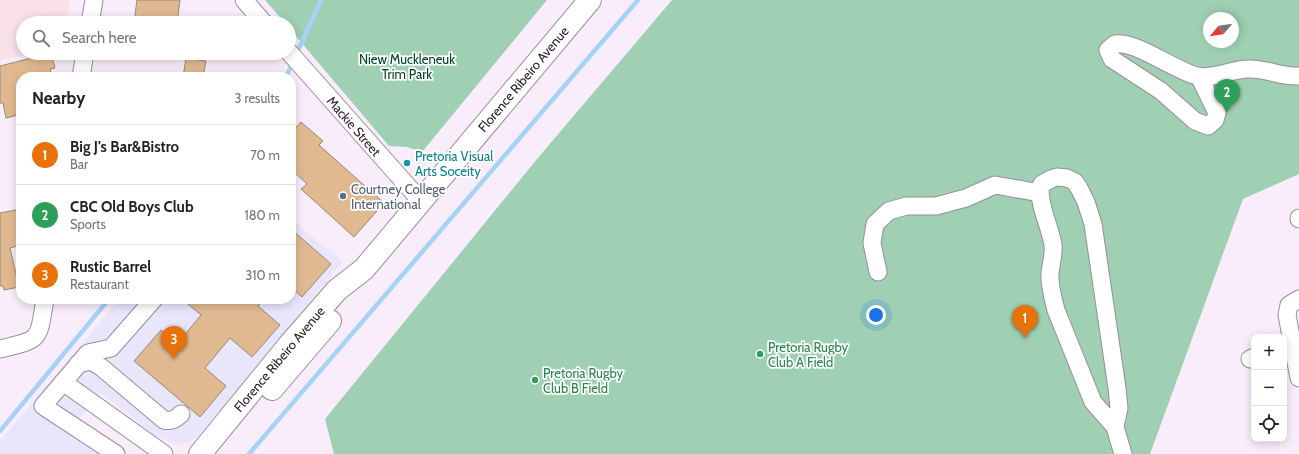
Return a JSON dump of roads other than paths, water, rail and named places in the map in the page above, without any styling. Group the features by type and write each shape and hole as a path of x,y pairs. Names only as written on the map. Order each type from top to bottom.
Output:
{"main road":[{"name":"Florence Ribeiro Avenue","path":"200,454 289,345 332,296 364,269 420,200 590,0"},
{"name":"Florence Ribeiro Avenue","path":"217,454 347,301 357,286 364,269"}],"street":[{"path":"91,16 94,0"},
{"path":"244,0 258,16"},
{"path":"1199,76 1217,113 1215,120 1208,126 1195,121 1161,91 1112,59 1108,50 1115,44 1127,44 1186,73 1199,76 1247,69 1256,69 1290,76 1299,76"},
{"path":"82,72 84,60"},
{"name":"Mackie Street","path":"296,60 420,200"},
{"path":"1115,427 1119,408 1117,388 1093,224 1086,202 1075,182 1063,177 1057,177 1047,181 1040,188 1053,248 1050,275 1056,310 1093,402 1115,427 1123,454"},
{"path":"878,272 872,243 875,224 889,212 906,206 936,206 966,198 995,185 1040,193"},
{"path":"1299,298 1289,305 1288,315 1288,342 1299,378"},
{"path":"0,349 31,341 40,330 44,304"},
{"path":"116,454 43,406 88,353 111,348 150,304"},
{"path":"78,364 91,362 100,367 164,420 168,421 175,419 181,414"},
{"path":"63,382 164,454"}],"waterway":[{"path":"296,55 321,0"},
{"path":"249,454 638,0"},
{"path":"288,72 293,62"},
{"path":"0,431 105,304"}],"place":[{"name":"CBC Old Boys Club","path":"1227,112"},
{"name":"Pretoria Visual Arts Soceity","path":"407,163"},
{"name":"Courtney College International","path":"343,196"},
{"name":"Big J's Bar&Bistro","path":"1025,338"},
{"name":"Pretoria Rugby Club A Field","path":"760,354"},
{"name":"Rustic Barrel","path":"174,359"},
{"name":"Pretoria Rugby Club B Field","path":"535,380"}],"park label":[{"name":"Niew Muckleneuk Trim Park","path":"407,66"}]}
